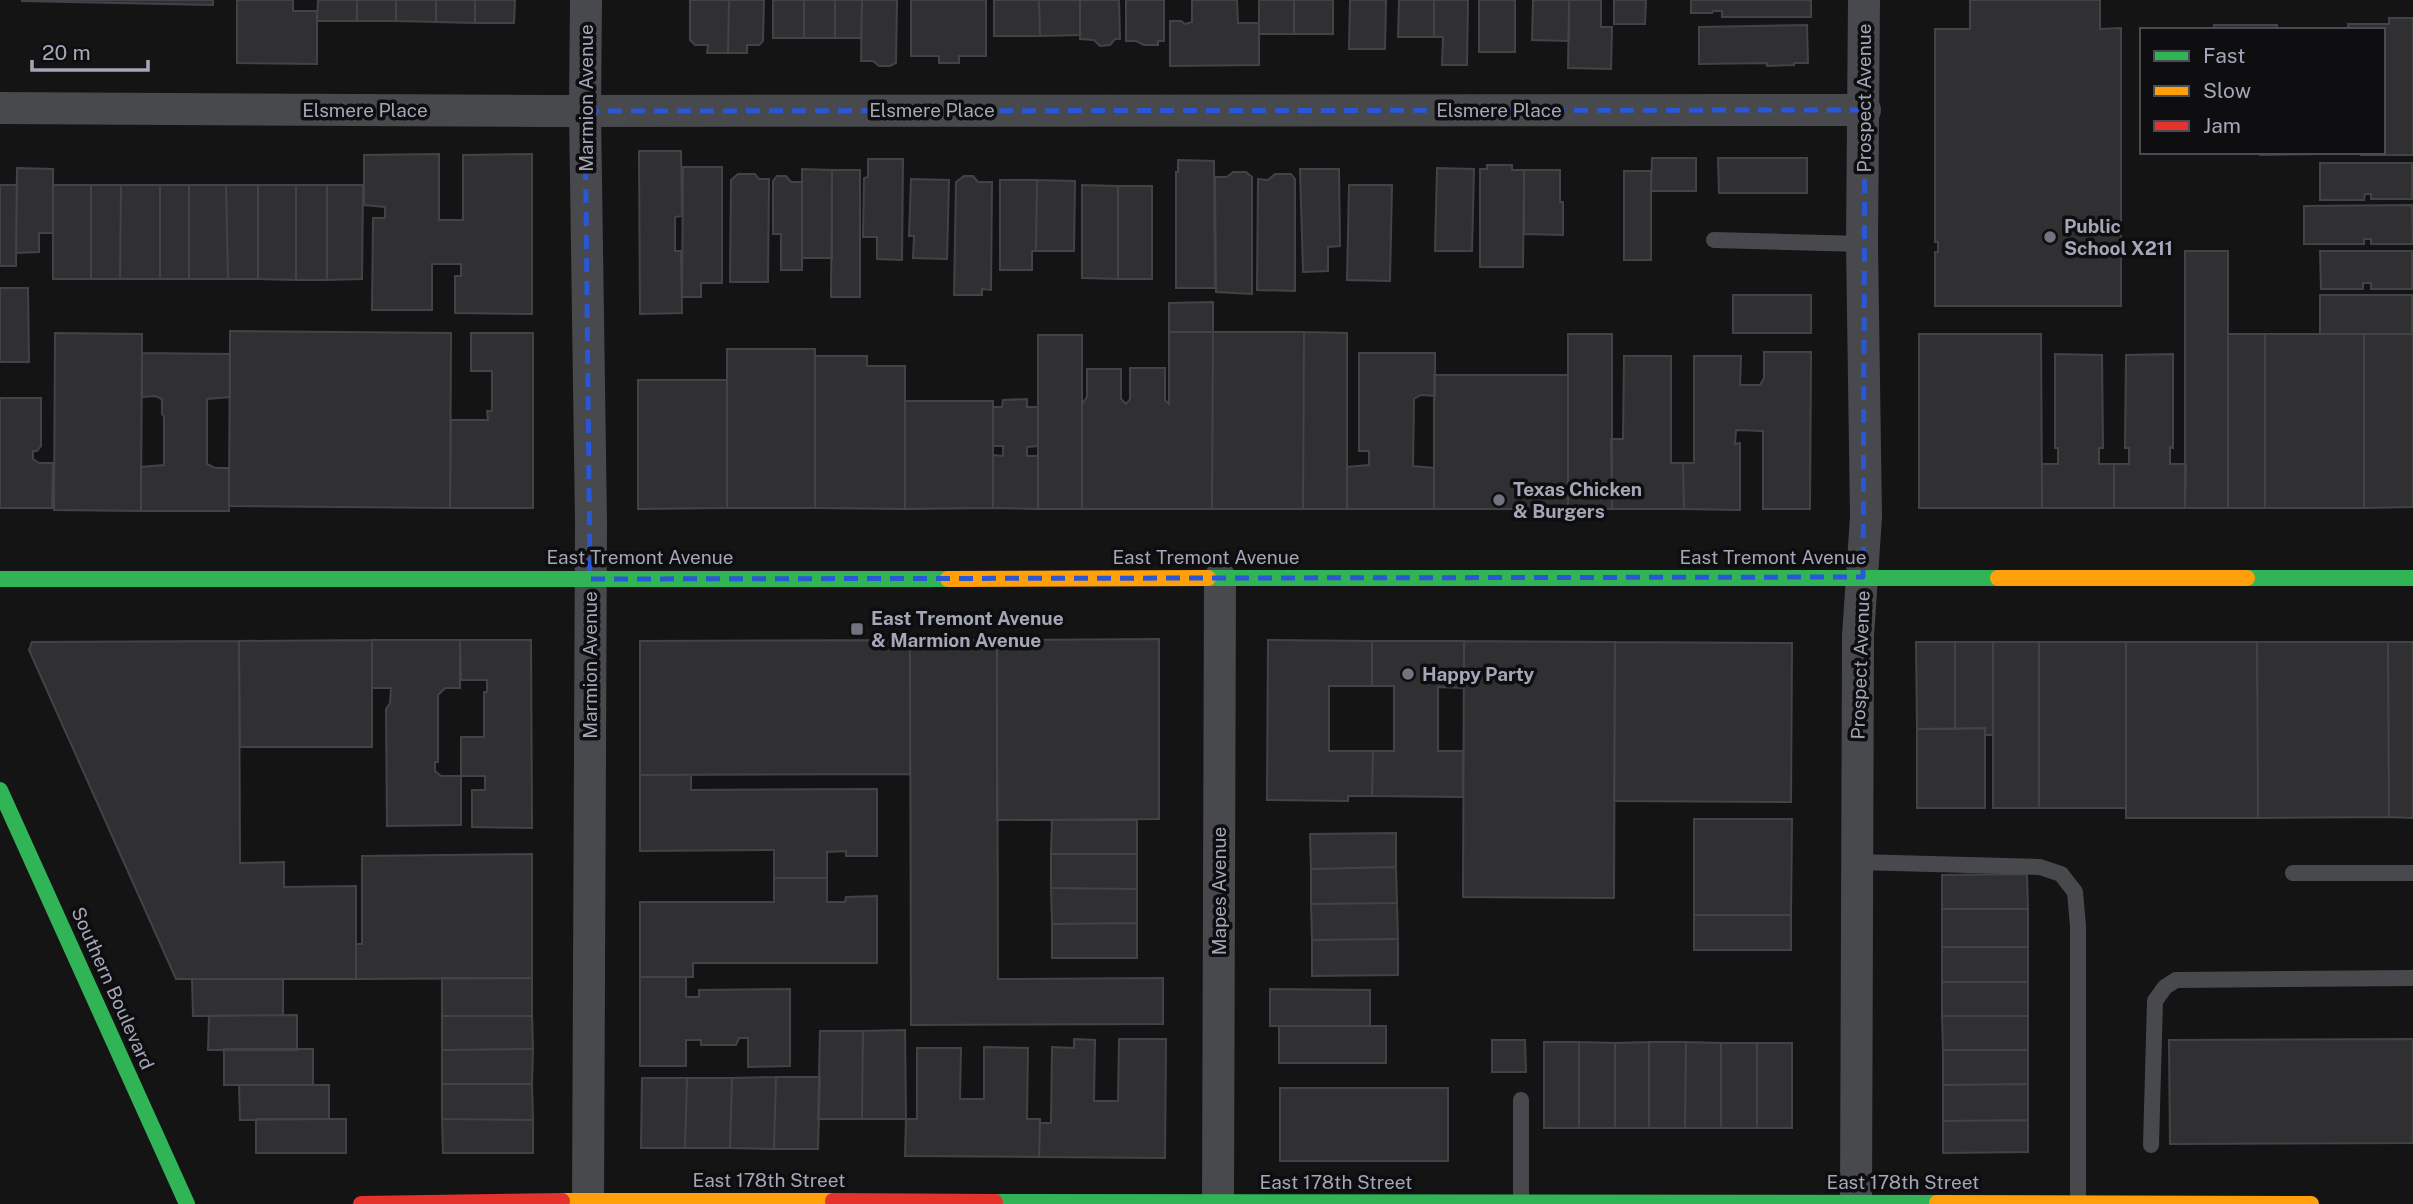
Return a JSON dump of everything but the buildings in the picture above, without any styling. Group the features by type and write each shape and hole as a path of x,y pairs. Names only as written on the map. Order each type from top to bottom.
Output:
{"main road":[{"name":"East Tremont Avenue","path":"0,579 2413,578"},
{"name":"Southern Boulevard","path":"0,790 187,1204"},
{"name":"East 178th Street","path":"361,1204 2311,1204"}],"street":[{"name":"Marmion Avenue","path":"586,0 590,579 588,1202"},
{"name":"Prospect Avenue","path":"1856,1204 1858,636 1866,517 1862,244 1864,0"},
{"name":"Elsmere Place","path":"0,108 585,111 1865,110"},
{"name":"Mapes Avenue","path":"1218,1203 1220,578"}],"lane":[{"path":"1714,240 1862,244"},
{"path":"1856,862 2040,867 2061,874 2075,892 2078,926 2078,1203"},
{"path":"2294,873 2413,873"},
{"path":"2151,1145 2155,1001 2165,986 2176,980 2413,978"},
{"path":"1521,1100 1521,1203"}],"highlighted area":[{"path":"1865,110 1863,577 590,579 585,111"}],"traffic: fast":[{"path":"1208,578 1998,578"},
{"path":"2247,578 2413,578"},
{"path":"0,579 948,579"},
{"path":"0,790 187,1204"},
{"path":"995,1202 1937,1203"}],"traffic: slow":[{"path":"948,579 1208,578"},
{"path":"1998,578 2247,578"},
{"path":"562,1201 833,1201"},
{"path":"1937,1203 2311,1204"}],"traffic: jam":[{"path":"361,1204 562,1201"},
{"path":"833,1201 995,1202"}],"place":[{"name":"Public School X211","path":"2050,237"},
{"name":"Texas Chicken & Burgers","path":"1499,500"},
{"name":"East Tremont Avenue & Marmion Avenue","path":"857,629"},
{"name":"Happy Party","path":"1408,674"}]}
